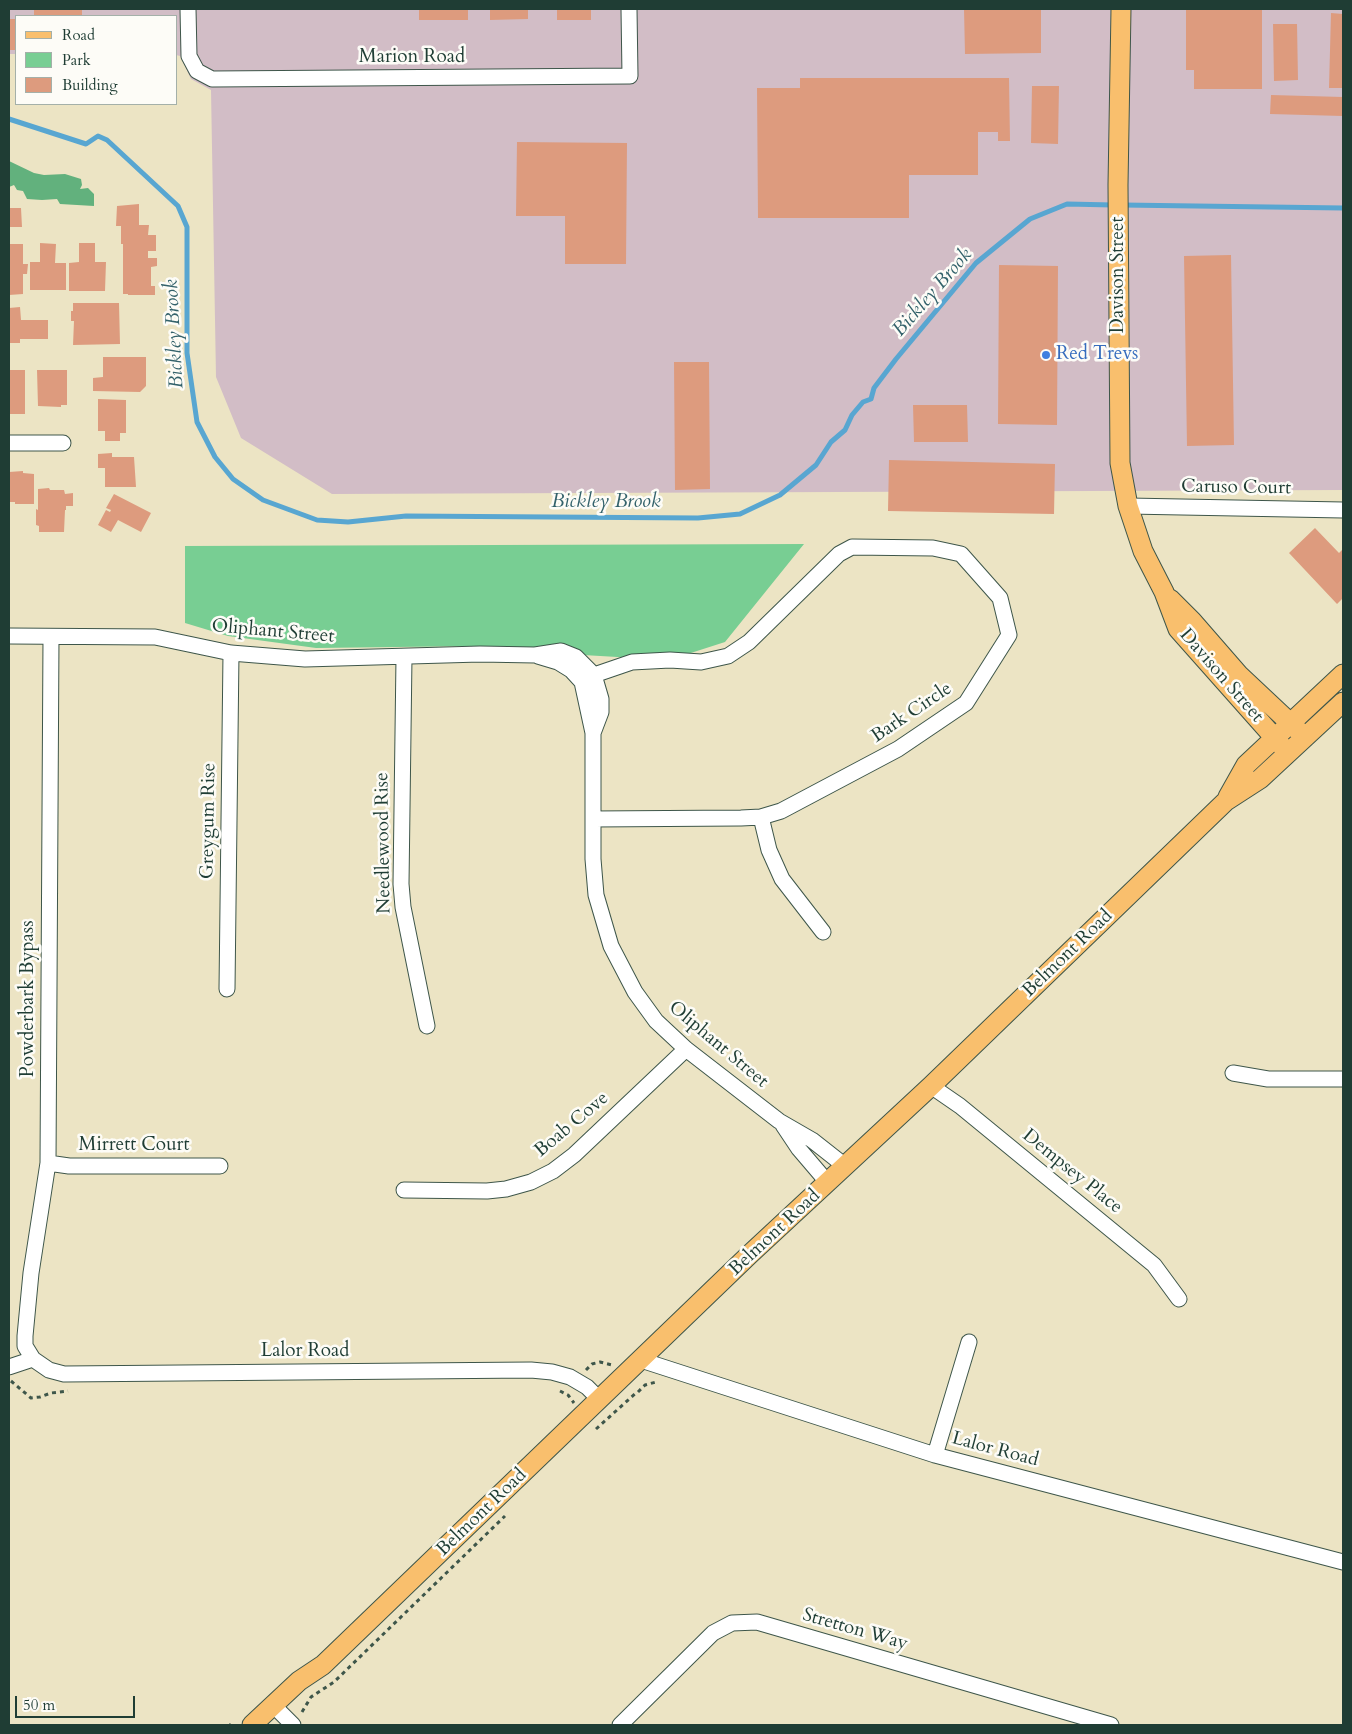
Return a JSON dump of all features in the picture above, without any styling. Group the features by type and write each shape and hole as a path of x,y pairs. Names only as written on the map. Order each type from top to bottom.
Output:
{"main road":[{"name":"Davison Street","path":"1121,9 1118,185 1120,463 1128,506 1143,552 1164,592 1178,629 1288,753"},
{"name":"Davison Street","path":"1164,592 1239,675 1305,737"},
{"name":"Belmont Road","path":"1226,801 1246,765 1343,674"},
{"name":"Belmont Road","path":"274,1719 306,1690 323,1665 583,1414 749,1255 931,1086 1226,801 1260,779 1343,702"}],"street":[{"name":"Marion Road","path":"188,9 189,56 197,71 212,79 630,76 629,9"},
{"path":"9,443 63,443"},
{"name":"Caruso Court","path":"1128,506 1343,510"},
{"name":"Bark Circle","path":"588,679 632,662 670,660 702,662 728,656 749,642 839,554 852,547 933,548 961,554 1000,598 1009,635 966,703 898,749 781,811 761,817 741,818 593,819"},
{"name":"Oliphant Street","path":"9,636 155,637 231,653 305,659 480,654 535,655 558,662 588,679 593,733 593,859 596,895 610,946 635,992 656,1021 686,1049 779,1120 812,1140 845,1166"},
{"name":"Powderbark Bypass","path":"33,1359 25,1346 25,1336 31,1273 48,1163 51,637"},
{"name":"Greygum Rise","path":"227,988 231,653"},
{"name":"Needlewood Rise","path":"404,657 401,884 403,907 427,1026"},
{"path":"761,817 769,850 782,879 823,932"},
{"name":"Boab Cove","path":"404,1190 506,1189 532,1182 552,1171 574,1155 686,1049"},
{"path":"1233,1073 1268,1079 1343,1079"},
{"name":"Dempsey Place","path":"931,1086 960,1106 1154,1265 1179,1299"},
{"name":"Oliphant Street","path":"779,1120 799,1149 828,1183"},
{"name":"Mirrett Court","path":"48,1163 69,1166 220,1166"},
{"path":"935,1455 969,1342"},
{"path":"9,1367 33,1359"},
{"name":"Lalor Road","path":"33,1359 49,1370 64,1374 531,1370 570,1376 587,1387 599,1399"},
{"name":"Lalor Road","path":"641,1360 935,1455 1343,1562"},
{"name":"Stretton Way","path":"620,1725 713,1633 732,1623 757,1622 1111,1725"}],"path":[{"path":"9,1380 31,1398 40,1398 51,1393 72,1390"},
{"path":"559,1391 568,1395 583,1414"},
{"path":"274,1719 334,1682 510,1511"}],"shaded area":[{"path":"9,9 1343,9 1343,490 332,494 241,438 216,377 211,90 191,79 180,56 178,56 178,15 15,15 15,54 9,54"}],"green space":[{"path":"9,161 34,173 44,175 65,174 81,179 82,185 80,189 88,188 94,194 94,206 60,204 57,199 27,199 23,191 17,190 14,185 9,187"},
{"path":"804,544 725,642 669,660 477,646 316,648 228,636 185,623 185,546"}],"building":[{"path":"34,9 82,9 82,15 34,15"},
{"path":"419,9 468,9 468,20 419,20"},
{"path":"490,9 528,9 528,19 490,20"},
{"path":"557,9 591,9 591,20 557,20"},
{"path":"964,9 1041,9 1041,53 965,54"},
{"path":"1186,10 1262,10 1262,89 1194,89 1194,70 1186,70"},
{"path":"1331,13 1343,14 1343,88 1329,88"},
{"path":"9,19 15,19 15,50 9,50"},
{"path":"1273,24 1297,24 1298,80 1274,81"},
{"path":"800,78 1009,78 1010,141 998,141 998,132 978,132 978,175 909,175 909,218 758,218 757,88 800,88"},
{"path":"1032,86 1059,86 1058,144 1031,143"},
{"path":"1271,95 1343,97 1343,116 1270,114"},
{"path":"517,142 627,143 626,264 565,264 565,216 516,216"},
{"path":"139,204 139,225 149,225 148,235 156,235 156,251 148,251 148,258 157,258 157,266 151,267 151,286 155,286 155,295 123,294 123,244 121,244 121,226 116,226 117,206"},
{"path":"9,208 21,208 22,227 9,227"},
{"path":"40,243 56,244 55,263 66,263 66,290 30,290 30,262 40,262"},
{"path":"79,243 95,243 95,262 106,262 105,291 69,291 69,263 79,262"},
{"path":"9,244 23,244 23,264 28,264 27,274 23,274 23,294 9,295"},
{"path":"1231,255 1234,445 1187,446 1184,256"},
{"path":"999,265 1058,266 1057,425 998,424"},
{"path":"73,303 119,303 120,344 73,345 74,321 71,321 71,311 73,311"},
{"path":"20,307 21,320 48,320 48,339 20,339 20,343 9,343 9,308"},
{"path":"103,357 146,357 146,386 140,392 93,391 93,378 103,377"},
{"path":"674,362 709,362 710,489 675,490"},
{"path":"9,370 25,370 25,414 9,414"},
{"path":"37,370 67,370 67,405 61,405 61,407 38,406"},
{"path":"98,399 126,400 126,433 120,433 120,441 105,441 105,431 98,431"},
{"path":"913,405 967,405 968,442 914,442"},
{"path":"112,453 112,457 134,457 136,487 105,487 105,468 98,468 98,454"},
{"path":"889,460 1055,464 1054,514 888,511"},
{"path":"23,471 23,473 34,474 34,504 15,504 15,502 9,502 9,472"},
{"path":"49,488 50,490 64,490 65,494 73,493 73,506 66,506 65,510 64,532 39,532 39,526 36,525 38,489"},
{"path":"114,494 151,513 141,532 118,520 111,532 98,525 106,510 110,512 111,510 106,508"},
{"path":"1315,528 1339,553 1343,549 1343,598 1337,604 1289,553"}],"waterway":[{"name":"Bickley Brook","path":"9,119 86,144 98,136 107,140 178,206 187,227 187,353 197,422 215,457 233,479 263,500 317,520 348,522 406,516 698,518 740,514 780,495 816,465 831,442 845,430 852,415 863,402 871,399 874,388 896,359 976,263 1030,219 1067,204 1113,205"},
{"name":"Bickley Brook","path":"1122,205 1343,208"}],"place":[{"name":"Red Trevs","path":"1046,355"}]}
